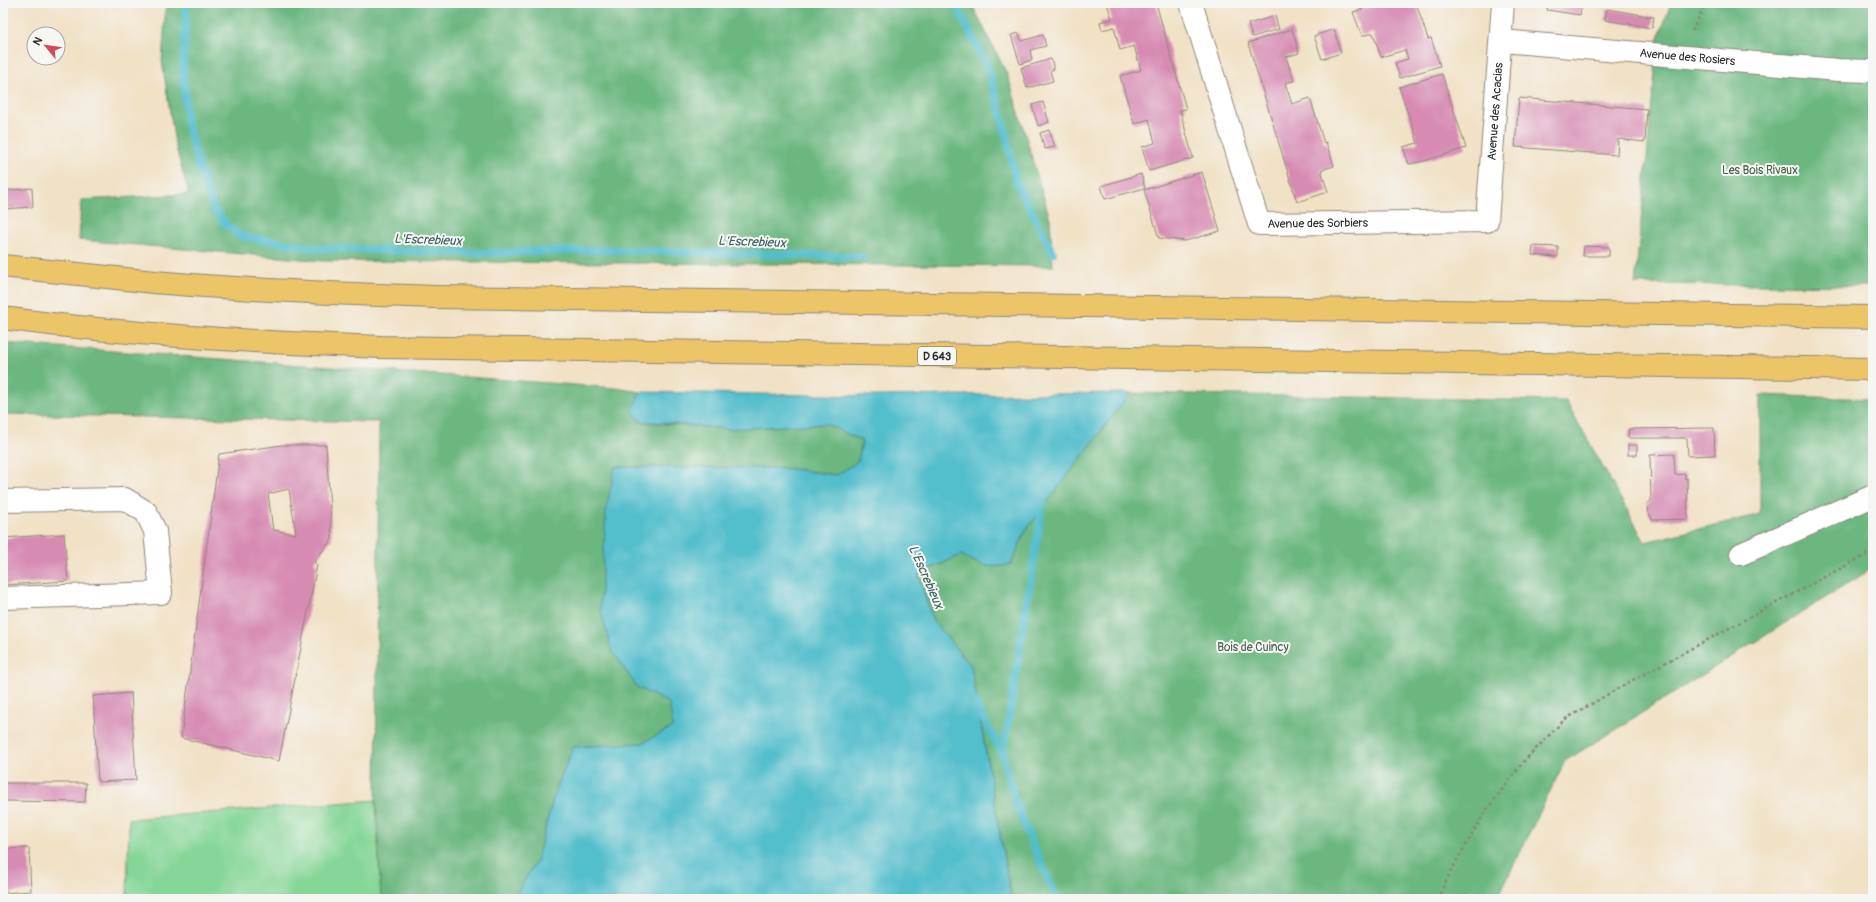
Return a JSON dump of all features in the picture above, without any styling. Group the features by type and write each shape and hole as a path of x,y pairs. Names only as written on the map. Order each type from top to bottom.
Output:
{"highway":[{"path":"3,266 100,277 206,286 322,293 435,297 1873,317"},
{"name":"D 643","path":"3,318 91,329 381,348 1873,369"}],"street":[{"name":"Avenue des Sorbiers","path":"1191,3 1259,224 1487,221"},
{"name":"Avenue des Acacias","path":"1487,221 1502,41 1503,3"},
{"name":"Avenue des Rosiers","path":"1502,41 1838,70 1873,71"},
{"path":"1741,554 1873,496"},
{"path":"3,501 125,499 146,512 155,531 161,593 3,598"}],"path":[{"path":"1686,57 1690,36 1706,3"},
{"path":"1437,899 1452,869 1486,812 1524,761 1564,720 1643,675 1873,552"}],"green space":[{"path":"166,3 971,3 1008,76 1050,219 1053,266 324,261 79,240 81,200 189,194 175,144 162,61"},
{"name":"Les Bois Rivaux","path":"1671,3 1873,3 1873,286 1635,284 1658,40"},
{"path":"3,343 616,388 641,392 632,410 640,422 730,429 827,424 862,441 858,461 837,475 782,468 615,467 637,687 670,703 673,727 642,743 573,747 554,796 536,862 513,899 381,899 376,800 379,422 3,414"},
{"name":"Bois de Cuincy","path":"1130,393 1566,401 1645,542 1760,514 1760,395 1873,399 1873,568 1565,761 1497,899 1011,899 971,666 933,621 918,574 961,555 979,564 997,566 1011,564 1026,530"},
{"path":"376,800 381,899 127,899 129,819"}],"water":[{"path":"641,392 874,396 1130,393 1026,530 1011,564 997,567 985,566 961,555 918,574 933,621 971,666 1011,899 513,899 536,862 554,796 573,747 642,743 673,727 669,703 637,687 612,651 600,607 606,510 615,467 782,468 837,475 858,461 862,441 827,424 730,429 640,421 632,410"}],"building":[{"path":"1107,3 1156,3 1186,109 1180,110 1193,158 1149,171 1142,147 1155,143 1149,119 1134,124 1120,76 1141,70 1134,46 1120,50 1114,27 1102,30 1100,22 1112,19"},
{"path":"1383,3 1416,3 1428,39 1431,38 1440,66 1400,78 1395,63 1408,59 1405,50 1381,57 1373,33 1362,36 1353,12"},
{"path":"1548,3 1582,3 1580,15 1547,10"},
{"path":"1607,9 1654,17 1652,28 1605,20"},
{"path":"1275,16 1279,29 1252,37 1248,24"},
{"path":"1292,29 1299,53 1286,57 1294,81 1285,83 1292,104 1310,98 1324,143 1326,142 1334,166 1321,170 1328,192 1297,202 1248,43"},
{"path":"1334,29 1341,53 1322,59 1314,36"},
{"path":"1019,33 1021,41 1043,35 1046,46 1030,50 1032,60 1020,64 1011,35"},
{"path":"1051,59 1054,69 1050,71 1053,81 1027,88 1021,68"},
{"path":"1442,74 1466,148 1409,164 1403,147 1418,143 1399,87"},
{"path":"1519,98 1647,109 1645,142 1618,139 1617,155 1515,147"},
{"path":"1043,102 1049,122 1038,126 1032,105"},
{"path":"1049,130 1055,147 1045,149 1040,133"},
{"path":"1202,172 1220,231 1185,241 1159,238 1144,190"},
{"path":"1141,174 1145,188 1105,199 1101,186"},
{"path":"32,188 33,207 3,209 3,191"},
{"path":"1533,246 1558,247 1558,257 1532,255"},
{"path":"1584,246 1609,247 1609,256 1583,256"},
{"path":"1714,428 1715,455 1688,456 1687,438 1628,438 1629,429"},
{"path":"282,445 326,445 332,539 314,562 317,565 279,761 181,738 219,454","holes":["289,489 296,534 273,530 268,494"]},
{"path":"1628,445 1637,445 1637,455 1628,455"},
{"path":"1674,454 1675,475 1685,474 1685,479 1687,478 1688,519 1652,520 1648,513 1647,504 1651,501 1650,455"},
{"path":"64,534 68,581 3,585 3,538"},
{"path":"131,693 136,780 98,782 93,696"},
{"path":"3,783 86,783 85,802 3,801"},
{"path":"29,848 31,891 3,893 3,849"}],"waterway":[{"name":"L'Escrebieux","path":"186,3 183,75 187,123 198,164 214,209 226,225 241,236 315,248 476,253 612,250 863,257"},
{"name":"L'Escrebieux","path":"955,3 989,71 1003,121 1016,181 1053,253"},
{"name":"L'Escrebieux","path":"1003,755 1043,501"},
{"name":"L'Escrebieux","path":"974,701 1003,755 1014,798 1057,899"}]}
